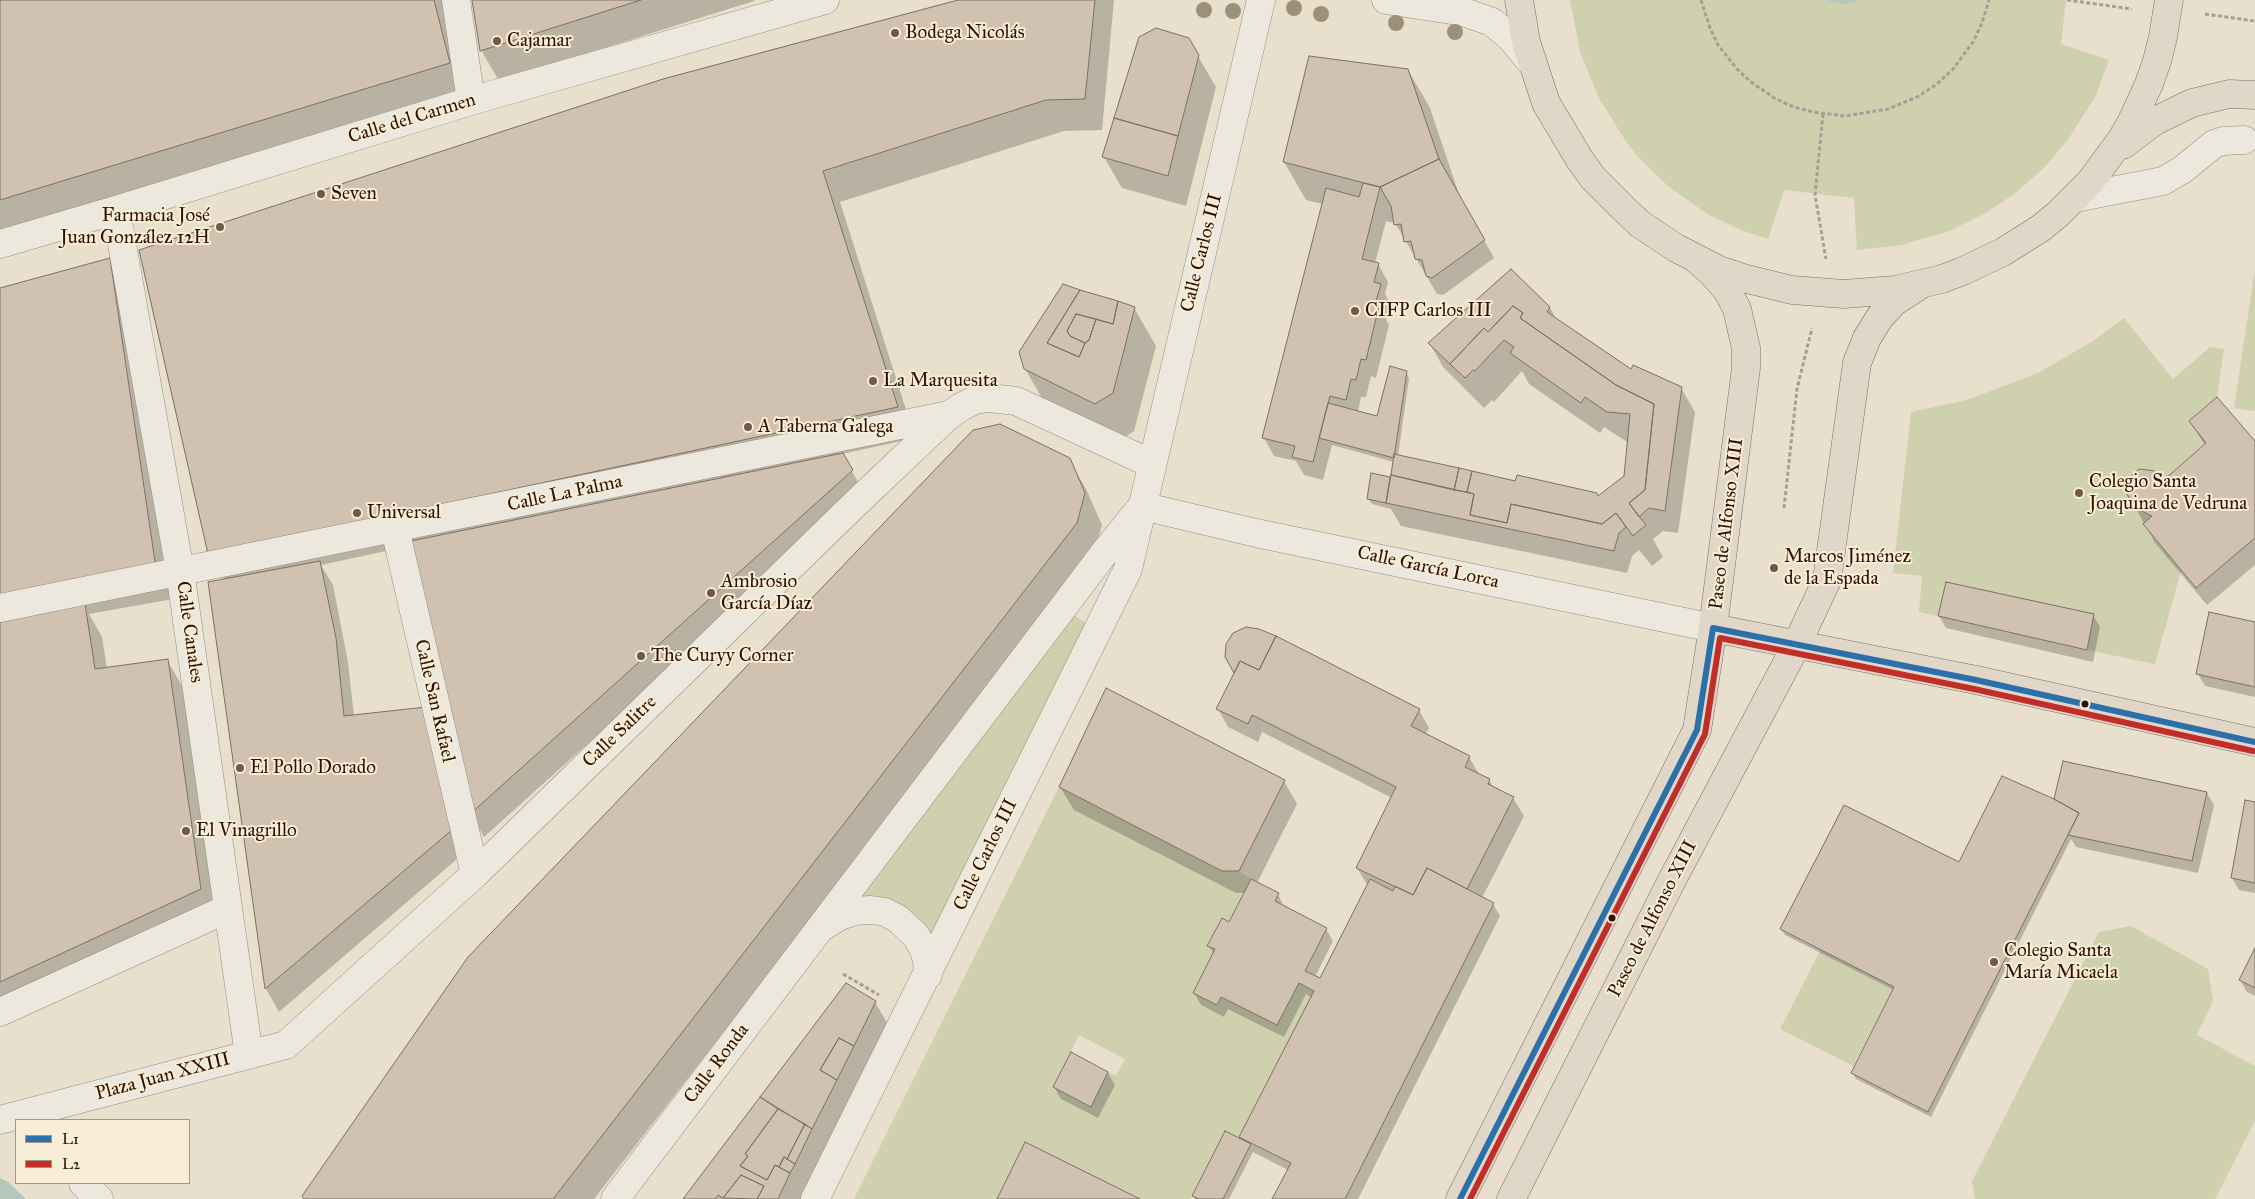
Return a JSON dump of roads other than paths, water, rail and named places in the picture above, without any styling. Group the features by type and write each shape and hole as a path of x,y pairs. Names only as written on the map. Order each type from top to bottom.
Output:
{"main road":[{"path":"1519,0 1531,62 1546,103 1556,123 1593,178 1640,224 1696,259 1743,278 1801,291 1844,294 1869,293 1920,285 1963,271 2003,252 2041,228 2075,198 2100,169 2121,140 2149,84 2164,37 2169,0"},
{"path":"2100,169 2139,132 2176,110 2211,97 2229,94 2255,96"},
{"name":"Paseo de Alfonso XIII","path":"1460,1199 1697,730 1714,628 1740,426 1746,368 1746,348 1737,309 1727,290 1696,259"},
{"name":"Paseo de Alfonso XIII","path":"1511,1199 1671,882 1796,646 1827,580 1857,363 1867,338 1880,318 1894,302 1920,285"},
{"path":"1714,628 1796,646 1976,680 2255,742"}],"street":[{"path":"456,0 471,100"},
{"name":"Calle del Carmen","path":"0,244 471,100 825,0"},
{"name":"Calle Carlos III","path":"815,1199 1128,570 1261,0"},
{"path":"1386,0 1464,12 1492,22 1511,38 1531,62"},
{"path":"2075,198 2163,181 2182,170 2214,144 2223,141 2244,140"},
{"name":"Calle Canales","path":"116,210 180,570 249,1055"},
{"path":"949,415 975,400 989,398 1016,401 1152,464"},
{"name":"Calle La Palma","path":"0,608 949,415"},
{"name":"Calle Salitre","path":"286,1045 475,874 840,517 949,415"},
{"name":"Calle Carlos III","path":"820,929 1105,552 1142,506"},
{"name":"Calle García Lorca","path":"1142,506 1256,533 1714,628"},
{"name":"Calle San Rafael","path":"395,529 475,874"},
{"path":"0,1012 227,909"},
{"path":"820,929 840,916 855,911 871,910 885,912 898,918 916,936 927,960 928,975"},
{"name":"Calle Ronda","path":"615,1199 820,929"},
{"name":"Plaza Juan XXIII","path":"0,1120 42,1115 286,1045"},
{"path":"84,1184 99,1199"}],"place":[{"name":"Bodega Nicolás","path":"895,33"},
{"name":"Cajamar","path":"497,41"},
{"name":"Seven","path":"321,194"},
{"name":"Farmacia José Juan González 12H","path":"220,227"},
{"name":"CIFP Carlos III","path":"1355,311"},
{"name":"La Marquesita","path":"873,381"},
{"name":"A Taberna Galega","path":"748,427"},
{"name":"Colegio Santa Joaquina de Vedruna","path":"2079,493"},
{"name":"Universal","path":"357,513"},
{"name":"Marcos Jiménez de la Espada","path":"1774,568"},
{"name":"Ambrosio García Díaz","path":"711,593"},
{"name":"The Curyy Corner","path":"641,656"},
{"name":"El Pollo Dorado","path":"240,768"},
{"name":"El Vinagrillo","path":"186,831"},
{"name":"Colegio Santa María Micaela","path":"1994,962"}]}
